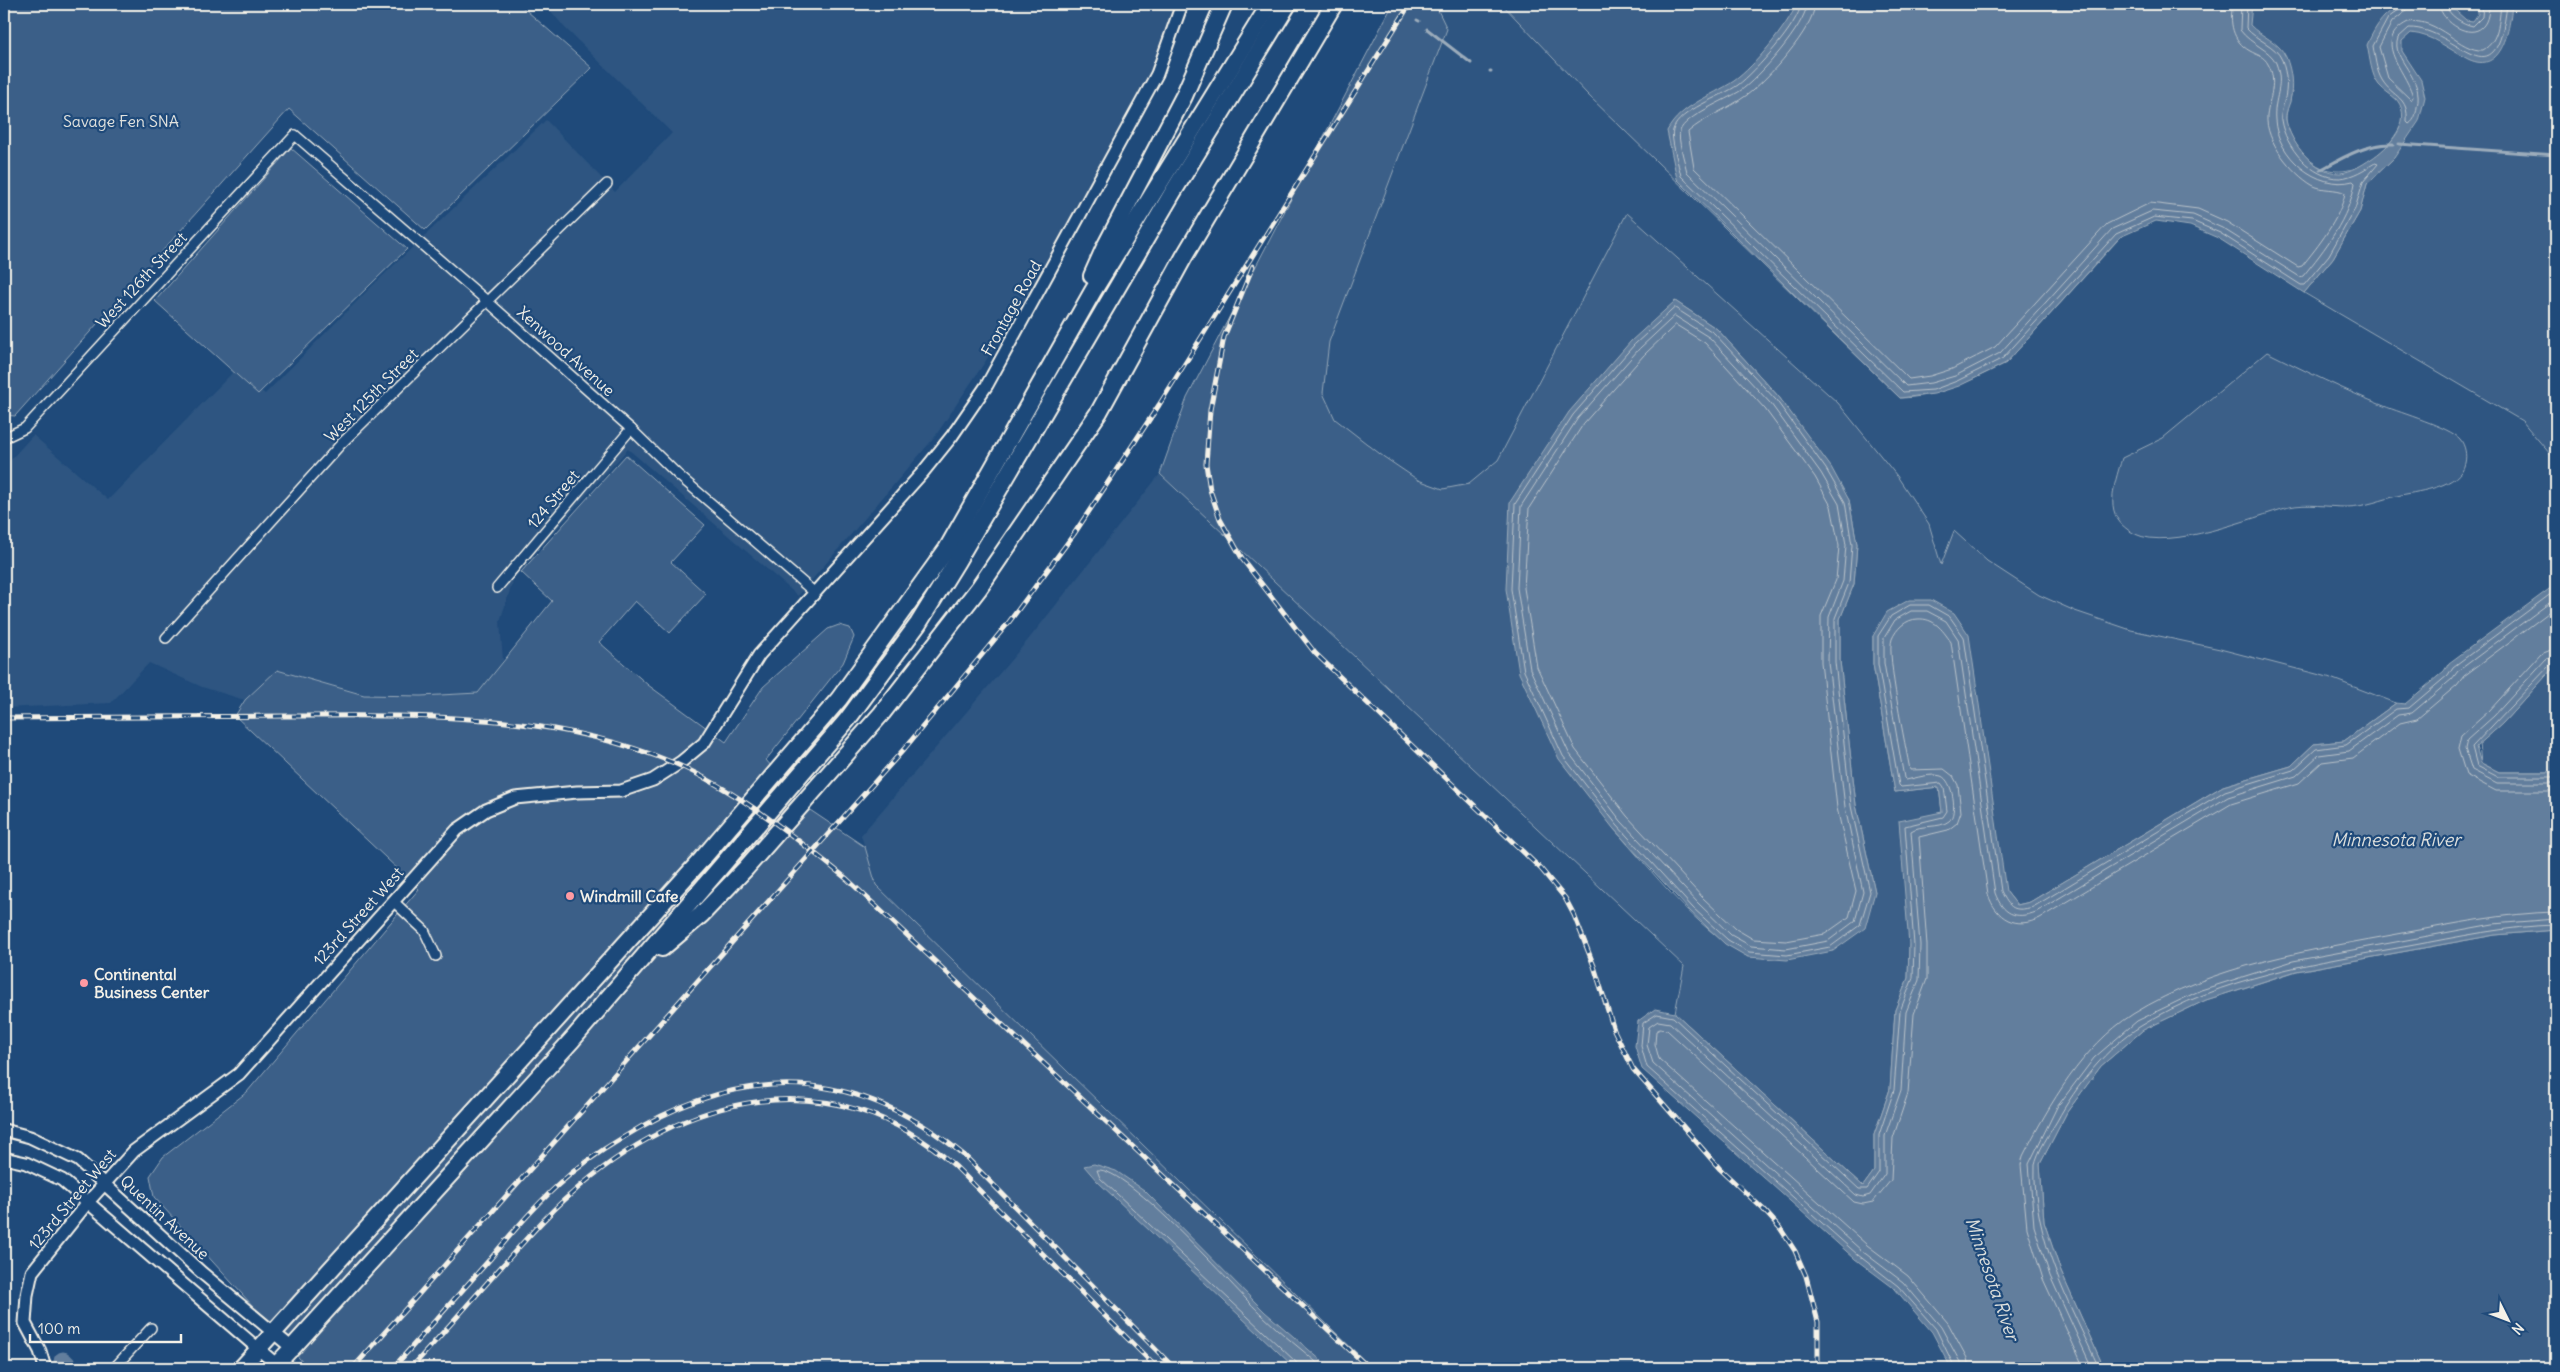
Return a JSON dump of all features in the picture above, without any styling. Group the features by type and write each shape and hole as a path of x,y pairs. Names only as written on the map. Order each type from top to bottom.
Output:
{"highway":[{"path":"1064,342 1104,249 1184,96 1224,4"},
{"path":"241,1368 702,859 839,699 947,549 1093,291 1270,4"},
{"path":"275,1366 518,1100 847,720 918,624 967,544 1168,200 1288,4"},
{"path":"622,982 701,914 741,874 882,713 979,588 1099,412 1184,255 1334,4"}],"street":[{"name":"Frontage Road","path":"816,593 934,458 987,385 1157,74 1182,4"},
{"name":"Xenwood Avenue","path":"295,135 487,301 631,429 677,474 816,593"},
{"name":"West 126th Street","path":"4,438 25,428 295,135"},
{"name":"West 125th Street","path":"166,638 341,444 607,184"},
{"name":"124 Street","path":"497,588 631,429"},
{"name":"123rd Street West","path":"45,1368 40,1351 25,1323 27,1295 32,1272 88,1202 134,1151 239,1074 456,830 486,810 515,798 577,792 621,791 653,780 682,762 704,743 759,655 816,593"},
{"path":"392,901 424,930 436,956"},
{"name":"Quentin Avenue","path":"4,1130 30,1137 78,1160 202,1273 292,1348"},
{"path":"4,1158 26,1164 62,1180 275,1366"},
{"path":"114,1368 151,1328"}],"shaded area":[{"path":"545,4 1188,4 1065,232 997,344 934,438 798,596 628,449 515,575 500,621 503,660 485,692 420,705 366,695 277,670 248,701 202,687 149,663 111,703 4,708 4,467 33,435 108,500 235,370 265,394 371,287 546,120 615,192 672,133 565,28"},
{"path":"1435,4 1502,4 1587,94 1650,153 1934,394 1959,386 2006,363 2120,237 2156,221 2190,226 2218,238 2304,293 2522,421 2556,461 2556,584 2449,663 2444,671 2405,704 1954,613 1929,524 1897,476 1838,403 1627,213 1498,460 1469,484 1443,490 1418,480 1384,457 1335,419 1323,393 1329,342 1447,29"},
{"path":"1160,474 1684,966 1675,1013 1655,1009 1642,1069 1855,1259 1895,1289 1932,1332 1951,1368 1372,1368 876,885 861,835 1028,640"}],"green space":[{"name":"Savage Fen SNA","path":"4,4 519,4 592,68 425,230 289,109 15,416 4,415"},
{"path":"1393,4 1435,4 1447,29 1329,342 1323,393 1335,419 1384,457 1418,480 1443,489 1469,484 1498,460 1627,213 1838,403 1897,476 1929,524 1941,565 1954,531 1987,561 2039,595 2075,611 2131,630 2220,649 2328,677 2396,703 2344,741 2314,744 2291,766 2223,786 2030,902 2017,905 2006,891 1873,636 1873,664 1895,792 1939,787 1942,812 1909,945 1908,978 1895,1010 1890,1089 1874,1135 1874,1171 1863,1186 1675,1013 1684,966 1160,474 1187,398","holes":["1675,301 1717,329 1779,397 1849,500 1857,544 1854,584 1840,619 1840,661 1856,805 1875,892 1748,957 1728,945 1692,915 1659,881 1613,828"]},
{"path":"1502,4 2556,4 2556,461 2522,421 2304,293 2333,258 2360,211 2367,184 2394,158 2401,125 2392,140 2368,162 2354,169 2339,171 2325,169 2311,161 2298,147 2288,130 2286,116 2292,92 2246,99 2006,363 1955,387 1915,397 1900,398 1587,94"},
{"path":"291,148 407,249 258,394 155,301"},
{"path":"2267,352 2354,393 2454,434 2462,441 2465,450 2466,460 2462,471 2456,478 2438,487 2367,504 2353,507 2310,505 2289,507 2190,536 2150,538 2135,534 2124,527 2114,510 2113,501 2122,458 2163,438"},
{"path":"626,455 705,525 671,562 706,594 670,633 635,601 599,642 648,685 726,742 763,687 828,629 839,625 850,628 854,637 843,663 766,760 807,808 865,847 876,885 1372,1368 298,1368 303,1363 291,1348 154,1197 150,1176 163,1157 247,1092 419,889 235,716 245,700 277,670 364,695 421,696 478,693 552,601 521,572"},
{"path":"2556,665 2556,772 2499,772 2481,763 2479,744 2502,724"},
{"path":"2556,930 2556,1368 2104,1368 2061,1272 2044,1222 2040,1164 2067,1112 2101,1066 2143,1030 2206,1000 2297,971 2495,935"}],"water":[{"path":"1797,4 2252,4 2250,25 2279,47 2288,63 2291,74 2291,90 2286,118 2293,138 2305,156 2313,163 2330,172 2340,173 2356,168 2378,154 2397,134 2401,125 2401,108 2397,100 2376,81 2367,45 2374,30 2389,12 2407,5 2448,4 2466,20 2473,21 2478,14 2478,4 2512,4 2509,25 2502,46 2497,55 2489,61 2480,62 2468,59 2433,39 2419,34 2411,33 2402,41 2402,51 2421,80 2425,97 2419,121 2394,158 2367,184 2360,211 2333,258 2304,293 2218,238 2190,226 2156,221 2120,237 2006,363 1959,386 1934,394 1900,398 1677,179 1667,131 1673,122 1688,108 1734,81 1751,66 1769,46"},
{"path":"1675,301 1717,329 1779,397 1831,467 1849,500 1857,544 1854,584 1840,619 1840,661 1856,805 1875,892 1865,928 1833,951 1787,960 1748,957 1725,944 1690,911 1613,828 1559,759 1519,673 1506,589 1510,502 1569,412 1631,341"},
{"name":"Minnesota River","path":"2556,584 2556,665 2502,724 2476,747 2481,763 2499,772 2556,772 2556,930 2495,935 2296,971 2206,1000 2143,1030 2101,1066 2067,1112 2040,1164 2044,1222 2061,1272 2104,1368 1951,1368 1932,1332 1895,1289 1855,1259 1642,1069 1635,1046 1638,1021 1655,1009 1675,1013 1863,1186 1874,1171 1874,1135 1890,1089 1895,1010 1908,978 1909,945 1899,821 1942,812 1939,787 1895,792 1873,664 1873,636 1887,612 1909,600 1931,600 1954,613 1969,635 2006,891 2017,905 2030,902 2223,786 2291,766 2314,744 2344,741 2396,703 2405,704 2444,671 2449,663"},
{"path":"1094,1164 1116,1171 1144,1190 1265,1312 1330,1368 1295,1368 1097,1181 1084,1166"}],"waterway":[{"path":"1427,29 1471,63"},
{"path":"2320,170 2364,149 2383,144 2393,144"},
{"path":"2399,144 2556,155"},
{"path":"63,1361 70,1368"}],"railway":[{"path":"353,1368 905,748 1009,622 1074,534 1159,405 1410,4"},
{"path":"1253,266 1224,337 1210,410 1206,464 1210,490 1220,519 1243,560 1315,653 1541,869 1565,898 1574,915 1594,966 1614,1030 1633,1069 1720,1169 1763,1209 1780,1228 1795,1251 1806,1276 1818,1322 1818,1368"},
{"path":"4,718 386,716 484,720 533,725 628,746 698,774 764,815 847,879 1369,1368"},
{"path":"393,1368 540,1203 565,1179 598,1154 624,1137 668,1113 712,1096 755,1087 798,1085 841,1091 883,1105 924,1126 965,1156 1174,1368"},
{"path":"411,1368 543,1220 570,1195 614,1160 661,1132 709,1112 759,1101 809,1100 859,1110 908,1132 955,1166 1157,1368"}],"place":[{"name":"Windmill Cafe","path":"570,896"},
{"name":"Continental Business Center","path":"84,983"}]}
